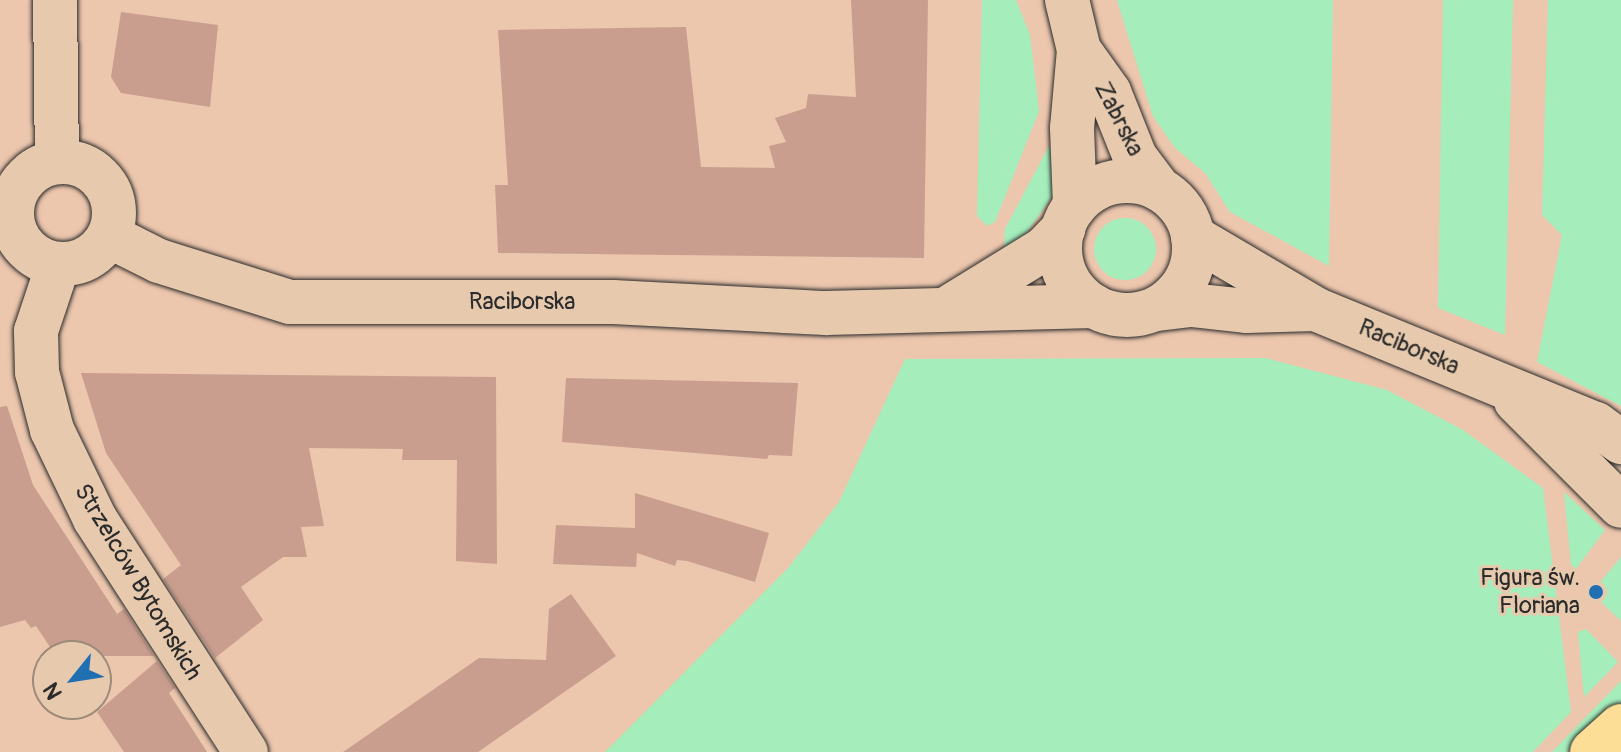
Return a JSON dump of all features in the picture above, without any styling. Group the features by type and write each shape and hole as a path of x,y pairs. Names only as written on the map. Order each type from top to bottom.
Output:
{"main road":[{"path":"1592,752 1621,726"}],"street":[{"path":"55,0 57,162"},
{"name":"Zabrska","path":"1067,0 1079,50 1069,217"},
{"name":"Zabrska","path":"1079,50 1109,92 1135,157 1159,189"},
{"path":"57,162 75,163 105,183 114,219 109,236 79,262 58,265 26,248 5,216 23,179 57,162"},
{"path":"1114,182 1159,189 1181,209 1193,237 1191,271 1183,287 1157,309 1125,315 1094,306 1068,278 1061,254 1069,217 1114,182"},
{"name":"Raciborska","path":"948,308 1044,249 1069,217"},
{"name":"Raciborska","path":"109,236 159,261 290,302 613,302 826,313 1094,306"},
{"name":"Raciborska","path":"1193,237 1315,309 1596,424 1621,442"},
{"name":"Strzelców Bytomskich","path":"58,265 36,331 37,372 52,430 95,519 246,752"},
{"name":"Raciborska","path":"1157,309 1191,305 1246,311 1315,309"},
{"name":"Raciborska","path":"1503,387 1621,506"}],"green space":[{"path":"982,0 1016,0 1030,35 1039,111 995,222 987,226 977,216"},
{"path":"1117,0 1333,0 1329,266 1230,212 1205,173 1175,148 1153,116"},
{"path":"1443,0 1513,0 1505,335 1438,308"},
{"path":"1548,0 1621,0 1621,406 1537,362 1562,235 1542,215"},
{"path":"1049,146 1059,146 1054,194 1023,238 1004,248 1005,229"},
{"path":"1125,218 1147,227 1156,249 1147,271 1125,280 1103,271 1094,249 1103,227"},
{"path":"1265,358 1387,390 1463,430 1543,488 1571,712 1533,752 605,752 789,567 839,502 905,359"},
{"path":"1564,492 1605,530 1576,569 1571,565"},
{"path":"1621,557 1621,621 1600,601 1598,585"},
{"path":"1586,629 1618,662 1584,697 1578,632"},
{"path":"1621,681 1621,706 1567,752 1552,752"}],"building":[{"path":"851,0 928,0 924,258 498,253 495,185 508,185 498,30 686,27 701,167 775,168 769,146 786,142 775,118 806,108 808,94 856,97"},
{"path":"121,12 218,25 210,107 121,93 111,77"},
{"path":"81,373 496,377 497,564 456,561 457,460 402,460 403,449 309,448 324,526 301,527 307,557 283,557 241,587 263,620 215,658 163,579 181,565 106,453"},
{"path":"566,378 798,383 792,456 769,455 767,459 562,442"},
{"path":"7,406 33,485 117,614 124,609 154,656 112,656 112,640 45,640 36,626 31,628 25,620 0,627 0,407"},
{"path":"635,493 769,533 755,582 687,561 677,560 675,566 637,553 636,567 553,564 556,525 635,528"},
{"path":"571,594 616,656 478,752 343,752 479,658 546,660 549,609"},
{"path":"157,661 175,688 169,693 207,752 124,752 102,720 112,720 112,699"}],"place":[{"name":"Figura św. Floriana","path":"1596,592"}]}
